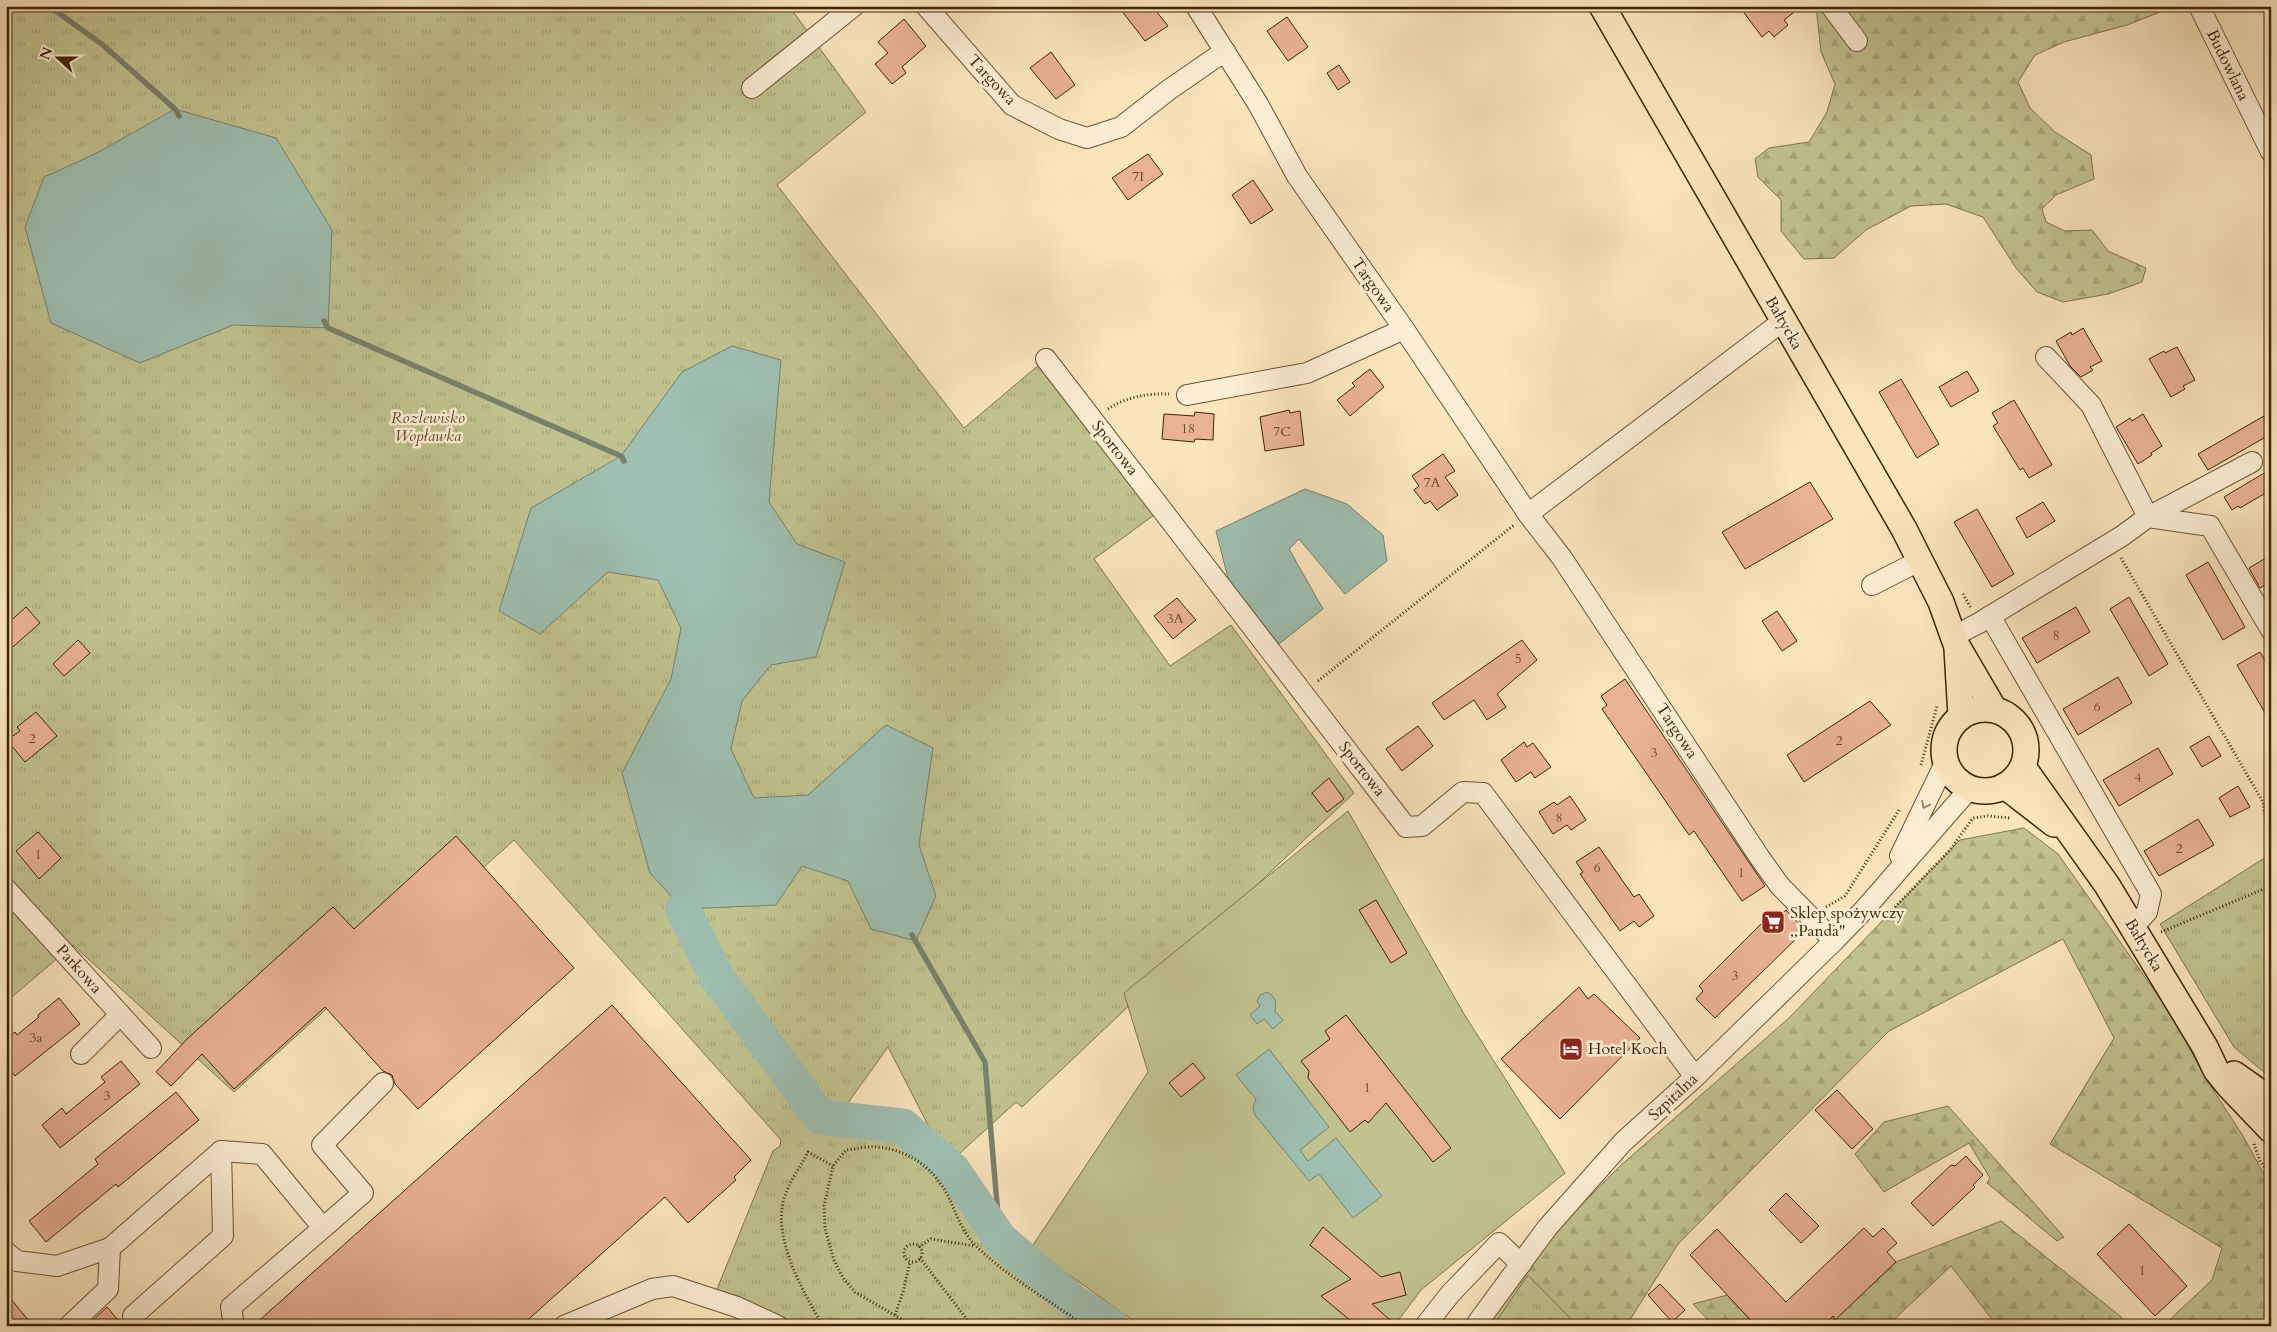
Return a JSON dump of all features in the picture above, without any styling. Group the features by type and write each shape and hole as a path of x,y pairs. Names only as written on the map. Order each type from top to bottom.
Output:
{"main road":[{"name":"Bałtycka","path":"1602,6 1921,560 1941,602 1955,640 1994,709"},
{"name":"Bałtycka","path":"1955,640 1961,716"},
{"path":"1982,708 1994,709 2006,714 2015,721 2022,732 2026,743 2023,767 2005,786 1988,791 1970,788 1955,777 1946,761 1944,749 1946,736 1952,725 1961,716 1982,708"},
{"name":"Bałtycka","path":"2023,767 2080,845 2133,927 2205,1047 2216,1070 2228,1086 2271,1130"},
{"name":"Bałtycka","path":"2005,786 2080,845"},
{"name":"Bałtycka","path":"2205,1047 2241,1081 2271,1100"}],"street":[{"path":"752,88 854,6"},
{"name":"Targowa","path":"926,6 1012,105 1059,129 1087,138 1122,127 1170,88 1225,51"},
{"name":"Targowa","path":"1196,6 1258,104 1297,176 1404,329 1528,514 1562,558 1760,858 1780,886 1834,941"},
{"path":"1831,6 1856,41"},
{"name":"Budowlana","path":"2199,6 2271,152"},
{"path":"1528,514 1783,321"},
{"path":"1187,395 1307,373 1404,329"},
{"path":"2046,357 2091,405 2148,517"},
{"name":"Sportowa","path":"1046,359 1406,826 1422,826 1463,792 1484,793 1695,1077"},
{"path":"1955,640 1990,616 2122,536 2148,517 2252,462"},
{"path":"2148,517 2210,526 2271,630"},
{"path":"1872,586 1921,560"},
{"path":"1990,616 2151,894 2147,912 2133,927"},
{"name":"Szpitalna","path":"1888,882 1946,761"},
{"name":"Szpitalna","path":"1475,1326 1547,1228 1623,1142 1695,1077 1834,941 1970,788"},
{"name":"Parkowa","path":"6,889 151,1048"},
{"path":"81,1054 120,1015"},
{"path":"234,1326 231,1307 363,1193 322,1145 383,1083"},
{"path":"6,1252 18,1261 57,1266 110,1248 222,1151 262,1154 322,1228"},
{"path":"133,1316 224,1236 222,1151"},
{"path":"1426,1326 1451,1293 1499,1243 1521,1264"},
{"path":"70,1326 108,1289 110,1248"},
{"path":"564,1326 652,1289 673,1286 737,1307 778,1326"}],"path":[{"path":"1093,420 1118,402 1155,394 1187,395"},
{"path":"1303,693 1528,514"},
{"path":"2121,557 2263,802 2271,859"},
{"path":"1920,769 1938,701"},
{"path":"1810,917 1845,896 1902,806"},
{"path":"1949,812 1967,824"},
{"path":"2159,933 2271,886"},
{"path":"913,1326 855,1292 843,1278 834,1260 825,1229 824,1206 833,1166 846,1150 876,1147 906,1154 920,1161 941,1182 963,1227 976,1246 1014,1278 1085,1326"},
{"path":"823,1326 805,1293 787,1250 780,1225 785,1194 808,1152 833,1166"},
{"path":"919,1247 932,1239 976,1246"},
{"path":"914,1244 919,1247 922,1251 920,1258 915,1262 910,1262 904,1257 905,1248 914,1244"},
{"path":"920,1258 972,1326"},
{"path":"894,1315 903,1292 910,1262"}],"green space":[{"name":"Rozlewisko Wopławka","path":"6,6 789,6 866,112 777,185 964,428 1046,359 1154,515 1094,559 1170,666 1231,625 1354,793 1022,1107 1016,1102 948,1164 888,1047 837,1118 903,1126 953,1170 1000,1239 1074,1302 1112,1326 768,1326 713,1299 773,1151 780,1146 781,1140 514,840 234,1092 73,945 6,1002"},
{"path":"1816,6 2167,6 2168,9 2127,25 2064,42 2035,55 2018,82 2030,108 2055,132 2091,155 2094,179 2056,195 2042,209 2046,222 2065,231 2092,230 2108,251 2146,268 2142,282 2108,294 2063,302 2037,292 2016,268 1983,217 1946,204 1911,206 1866,230 1834,258 1804,259 1781,231 1781,200 1758,177 1755,159 1769,148 1809,142 1827,112 1835,84 1821,52"},
{"path":"1348,811 1464,1014 1565,1173 1421,1290 1394,1326 1349,1326 1338,1320 1333,1326 1141,1326 1031,1248 1148,1072 1124,993"},
{"path":"2024,828 2058,854 2171,1014 2206,1079 2243,1136 2271,1187 2271,1326 2163,1326 2212,1280 2222,1248 2050,1144 2114,1038 2063,939 1889,1031 1678,1244 1626,1326 1477,1326 1515,1272 1619,1167 1789,1018 1960,840"},
{"path":"2271,854 2271,1076 2234,1047 2160,924"},
{"path":"1948,1106 2064,1237 2057,1241 1987,1183 1990,1178 1969,1143 1884,1192 1855,1154 1884,1122"},
{"path":"2001,1221 2120,1316 2129,1326 1997,1326 1951,1266 1887,1326 1823,1326 1833,1316 1835,1319 1896,1262"},
{"path":"1528,1275 1578,1326 1493,1326"},
{"path":"1727,1295 1756,1326 1714,1326 1693,1304"}],"shaded area":[{"path":"175,109 276,138 332,230 328,328 233,325 140,363 51,323 25,227 44,177 95,154"},
{"path":"732,346 781,360 769,502 797,544 845,562 816,657 771,665 742,701 731,749 754,798 808,795 886,725 933,748 919,845 936,896 916,941 871,929 848,881 802,866 776,905 683,909 650,873 622,773 671,679 681,628 658,580 608,572 540,634 499,611 531,508 621,456 682,372"},
{"path":"1305,489 1347,504 1383,535 1387,561 1345,594 1299,539 1289,549 1323,609 1279,644 1229,582 1216,531"},
{"path":"1267,992 1275,1000 1275,1011 1283,1020 1273,1029 1264,1019 1257,1024 1250,1015 1260,1006 1257,1001 1260,995"},
{"path":"1269,1049 1329,1127 1300,1150 1308,1161 1336,1138 1382,1196 1353,1218 1319,1174 1309,1181 1255,1115 1253,1107 1256,1099 1236,1075"}],"building":[{"path":"1118,6 1152,6 1168,26 1145,41"},
{"path":"1739,6 1802,6 1784,20 1788,25 1774,37 1769,31 1762,37"},
{"path":"1287,17 1308,47 1288,61 1267,31"},
{"path":"904,19 926,46 902,67 906,73 892,84 875,64 888,53 878,42"},
{"path":"1051,52 1075,85 1056,99 1030,68"},
{"path":"1339,65 1350,82 1338,90 1327,73"},
{"path":"1148,154 1163,174 1128,200 1112,178"},
{"path":"1253,180 1273,210 1251,224 1232,195"},
{"path":"2083,328 2102,361 2090,367 2093,370 2081,377 2070,366 2056,341 2071,332 2072,335"},
{"path":"2177,347 2195,380 2183,386 2185,389 2171,397 2149,359"},
{"path":"1370,369 1384,387 1350,416 1337,400 1355,386 1352,383"},
{"path":"1967,371 1979,391 1951,407 1939,387"},
{"path":"1901,379 1939,444 1917,458 1879,392"},
{"path":"2014,400 2052,465 2029,478 2023,468 2020,470 1993,426 1998,423 1992,413"},
{"path":"1289,410 1290,413 1300,411 1304,445 1265,451 1260,417"},
{"path":"1195,412 1214,414 1213,440 1195,439 1194,442 1162,439 1164,414 1194,416"},
{"path":"2271,412 2271,434 2208,470 2198,454"},
{"path":"2143,414 2162,446 2138,464 2116,427 2130,418 2132,421"},
{"path":"1443,454 1455,471 1445,477 1458,495 1437,510 1430,501 1425,504 1414,490 1419,486 1412,476"},
{"path":"2271,469 2271,490 2240,508 2238,506 2232,510 2224,497"},
{"path":"1810,482 1833,519 1745,569 1722,532"},
{"path":"2043,502 2055,521 2027,538 2016,518"},
{"path":"1977,509 2014,574 1992,587 1954,522"},
{"path":"2271,555 2271,582 2260,588 2249,568"},
{"path":"2208,562 2245,627 2223,640 2186,575"},
{"path":"2129,597 2168,664 2149,676 2110,609"},
{"path":"1177,598 1196,620 1173,639 1154,616"},
{"path":"26,607 40,623 6,653 6,625"},
{"path":"2076,607 2090,632 2037,663 2022,638"},
{"path":"1777,611 1797,641 1782,651 1762,621"},
{"path":"78,640 90,653 64,676 53,664"},
{"path":"1522,640 1537,660 1497,694 1506,707 1487,720 1474,700 1444,720 1432,703"},
{"path":"2260,652 2271,671 2271,723 2237,665"},
{"path":"2118,677 2132,703 2078,735 2063,709"},
{"path":"1625,679 1765,886 1742,901 1694,831 1689,835 1602,709 1607,705 1601,696"},
{"path":"1870,701 1891,725 1804,782 1787,755"},
{"path":"36,712 57,736 25,762 7,740 20,731 17,727"},
{"path":"1418,726 1433,746 1402,771 1386,749"},
{"path":"2209,736 2221,756 2202,767 2190,747"},
{"path":"1524,742 1527,747 1533,743 1551,767 1535,778 1531,772 1516,782 1501,760"},
{"path":"2158,748 2173,774 2119,806 2103,780"},
{"path":"1329,778 1344,799 1327,812 1312,793"},
{"path":"2238,786 2250,807 2230,817 2219,798"},
{"path":"1570,796 1586,820 1571,830 1567,825 1553,834 1539,812 1554,802 1557,805"},
{"path":"2198,819 2214,845 2159,876 2144,851"},
{"path":"38,832 61,858 39,879 16,851"},
{"path":"456,836 574,968 418,1109 395,1084 392,1075 383,1071 325,1007 234,1089 202,1054 171,1086 156,1072 188,1038 333,907 354,929"},
{"path":"1599,847 1634,897 1639,894 1654,916 1639,927 1634,921 1620,931 1580,874 1583,872 1576,862"},
{"path":"1376,900 1407,953 1391,963 1359,910"},
{"path":"1786,910 1805,930 1715,1018 1696,999 1703,991 1699,986 1768,917 1773,922"},
{"name":"Hotel Koch","path":"1579,987 1588,999 1594,994 1640,1038 1560,1119 1501,1059"},
{"path":"59,998 80,1024 15,1076 6,1065 6,1039 15,1032 17,1035"},
{"path":"612,1005 751,1160 734,1177 736,1180 688,1223 665,1197 521,1326 253,1326"},
{"path":"1346,1015 1451,1148 1433,1162 1386,1103 1368,1123 1365,1120 1350,1132 1308,1078 1309,1071 1301,1061 1330,1039 1325,1031"},
{"path":"121,1061 140,1084 60,1148 42,1125 62,1108 66,1114 105,1082 101,1077"},
{"path":"1193,1063 1205,1078 1181,1097 1169,1083"},
{"path":"1837,1090 1873,1129 1852,1149 1815,1110"},
{"path":"176,1092 199,1120 118,1187 116,1184 46,1242 29,1221 98,1164 95,1159"},
{"path":"1966,1156 1983,1175 1973,1185 1975,1187 1933,1226 1911,1203 1951,1165 1955,1166"},
{"path":"1786,1193 1819,1226 1801,1243 1769,1210"},
{"path":"2129,1224 2187,1286 2155,1316 2097,1254"},
{"path":"1323,1227 1381,1277 1400,1272 1406,1295 1372,1304 1397,1326 1357,1326 1321,1296 1351,1279 1310,1245"},
{"path":"1864,1228 1873,1237 1883,1228 1897,1243 1887,1252 1896,1262 1835,1320 1833,1316 1823,1326 1756,1326 1690,1255 1717,1229 1786,1302"},
{"path":"1660,1284 1685,1310 1672,1322 1648,1295"},
{"path":"6,1293 33,1326 6,1326"},
{"path":"107,1307 123,1326 87,1326"}],"waterway":[{"path":"49,6 103,45 175,109 179,116"},
{"path":"324,321 328,328 621,456 624,461"},
{"path":"683,909 717,977 820,1117 903,1126 953,1170 1000,1239 1074,1302 1112,1326"},
{"path":"912,935 985,1062 1000,1239"}],"place":[{"name":"Sklep spożywczy ,,Panda\"","path":"1773,922"},
{"name":"Hotel Koch","path":"1571,1049"}]}
